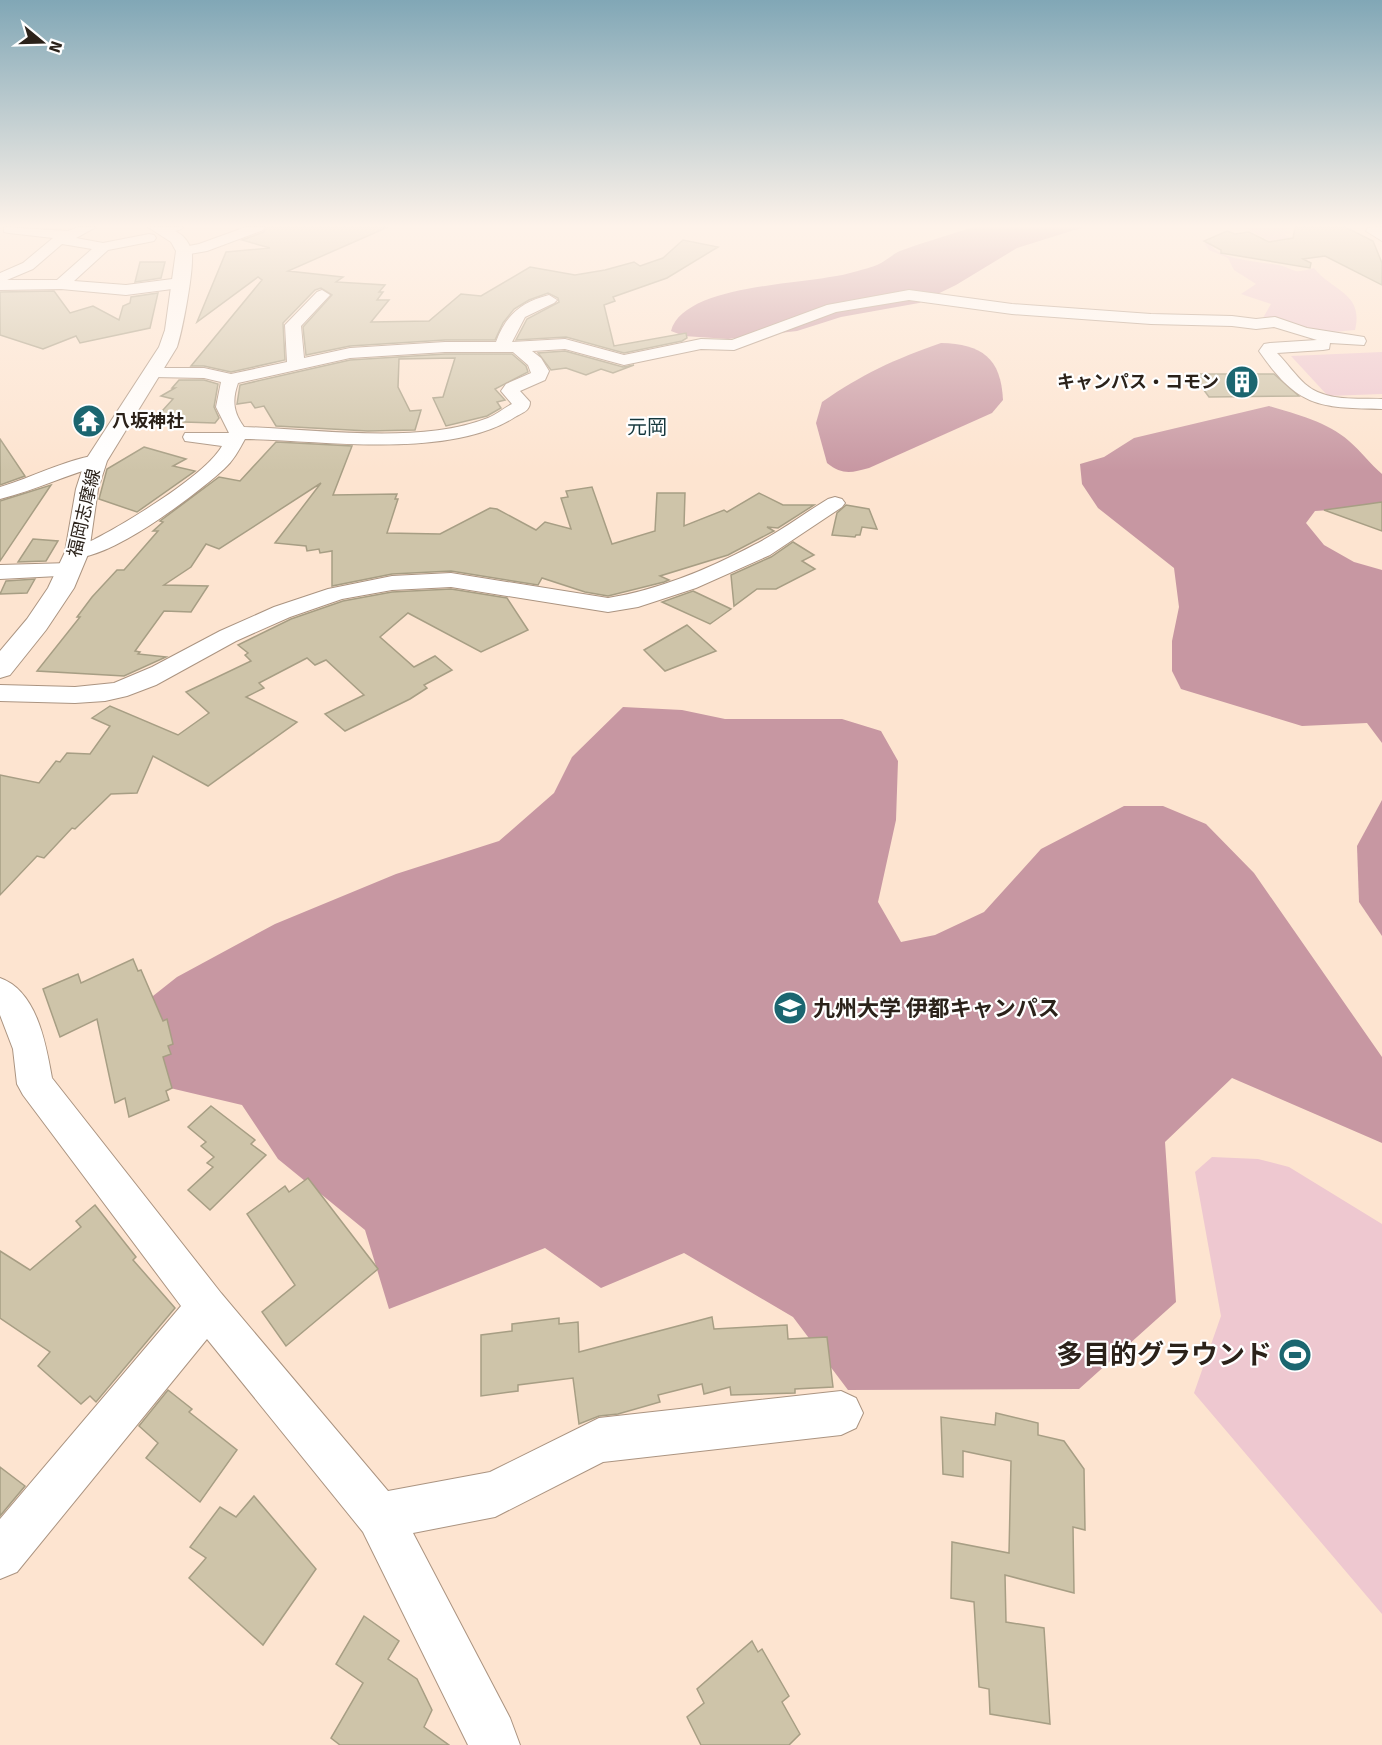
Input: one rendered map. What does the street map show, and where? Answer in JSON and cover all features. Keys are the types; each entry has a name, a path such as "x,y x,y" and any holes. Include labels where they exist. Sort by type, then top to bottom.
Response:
{"main road":[{"name":"福岡志摩線","path":"0,669 37,624 61,588 74,561 87,489 96,461 168,347 174,330 177,308"}],"street":[{"path":"296,363 293,325 309,308"},
{"path":"192,437 244,431 374,439 477,430 504,418 522,406 510,391 539,376 540,370 535,362 504,342 517,314 526,308"},
{"path":"153,372 204,373 231,379 296,363 372,351 446,347 565,344 624,360 701,344 734,345 832,308"},
{"path":"1008,308 1151,319 1232,321 1256,324 1275,322 1302,332 1358,341 1346,345 1270,348 1268,351 1306,394 1325,402 1382,404"},
{"path":"231,379 223,399 226,417 244,431"},
{"path":"0,572 74,561 174,500 218,464 244,431"},
{"path":"0,493 32,484 75,465 96,461"},
{"path":"0,693 60,696 116,691 146,680 230,636 283,612 338,591 376,584 451,580 608,605 638,600 688,583 762,550 835,503"},
{"path":"0,992 16,1010 30,1049 35,1084 207,1307 379,1516 492,1736 494,1745"},
{"path":"0,1555 207,1307"},
{"path":"379,1516 495,1494 599,1440 841,1413"}],"shaded area":[{"path":"691,308 889,308 841,317 797,331 728,339 684,336 671,331 681,315"},
{"path":"1268,308 1355,308 1357,318 1355,330 1333,332 1345,342 1291,333 1263,318"},
{"path":"941,343 968,346 978,350 993,364 998,374 1003,400 992,413 869,468 847,472 837,470 827,463 816,423 822,402 879,368"},
{"path":"1382,352 1382,394 1328,396 1291,356"},
{"path":"1269,406 1311,419 1341,434 1382,474 1382,509 1375,507 1315,511 1306,523 1324,545 1354,562 1382,570 1382,743 1367,723 1302,726 1181,689 1172,671 1172,641 1179,607 1174,568 1098,508 1082,484 1080,464 1104,457 1134,438"},
{"path":"623,707 682,710 725,719 842,719 881,731 898,761 896,820 878,902 901,942 935,935 984,912 1041,849 1124,806 1163,806 1206,824 1254,873 1382,1057 1382,1143 1232,1078 1165,1142 1176,1302 1079,1389 848,1390 793,1317 684,1253 601,1288 545,1248 389,1309 365,1230 278,1159 242,1105 170,1088 134,1011 177,977 275,924 396,874 499,841 554,793 572,757"},
{"path":"1382,800 1382,936 1359,902 1357,846"},
{"name":"多目的グラウンド","path":"1212,1157 1258,1159 1289,1167 1382,1224 1382,1614 1194,1393 1221,1316 1195,1172"}],"building":[{"path":"0,308 67,308 70,313 85,308 98,308 119,320 122,308 154,308 150,328 80,343 76,336 43,349 0,335"},
{"path":"203,308 215,308 197,322"},
{"path":"239,308 297,308 283,323 285,360 231,372 204,366 191,366"},
{"path":"320,308 382,308 371,322 429,321 444,308 515,308 503,323 495,340 445,340 350,346 306,355 303,327"},
{"path":"547,308 605,308 614,346 686,333 687,338 624,353 566,337 516,340 527,319"},
{"path":"565,351 623,367 634,365 613,373 601,369 586,375 566,368 551,370 538,353"},
{"path":"445,354 512,354 526,366 528,372 495,389 505,400 497,402 501,408 487,416 446,426 433,398 443,397 455,358 399,359 398,387 410,411 421,410 415,430 368,431 276,426 264,406 255,408 251,402 237,404 240,385 350,360"},
{"name":"キャンパス・コモン","path":"1192,374 1274,374 1299,396 1209,397"},
{"path":"179,380 204,380 218,384 214,407 219,418 215,423 153,421 173,399 161,396 175,388 172,388"},
{"path":"0,439 25,476 0,485"},
{"path":"276,442 352,446 333,495 397,494 395,499 398,499 387,533 440,534 490,508 497,509 536,530 545,522 571,529 561,498 568,497 566,491 592,487 612,544 655,531 657,493 685,493 684,526 724,510 727,512 759,493 783,505 814,505 778,528 767,527 774,531 728,555 660,576 669,580 664,582 608,596 585,592 542,578 538,585 451,571 392,574 332,586 332,551 320,553 319,549 307,551 306,546 275,543 321,483 219,549 206,544 191,567 164,585 208,586 191,612 164,611 135,651 140,652 138,654 166,657 124,676 37,671 80,617 77,617 92,597 117,570 124,570 158,531 153,531 163,522 160,521 219,477 240,481"},
{"path":"144,447 186,459 173,466 195,471 137,512 99,499 107,469"},
{"path":"51,485 0,561 0,501"},
{"path":"1382,502 1382,531 1324,510 1368,504"},
{"path":"846,505 869,509 877,529 862,527 860,535 855,537 832,535 837,513"},
{"path":"33,539 58,541 46,561 18,562"},
{"path":"793,542 814,555 802,561 815,569 776,589 757,589 734,606 731,575 771,557"},
{"path":"35,579 27,593 0,594 6,581"},
{"path":"451,589 507,598 528,630 481,652 408,613 380,637 414,667 435,656 452,670 424,685 427,688 410,699 345,731 325,714 364,695 326,660 315,665 307,658 259,683 264,688 246,697 297,722 208,786 153,756 137,793 111,794 75,829 72,828 44,858 37,856 0,895 0,775 39,783 56,761 60,762 67,753 90,754 110,726 92,718 110,706 178,735 209,713 186,692 251,661 245,655 248,653 238,645 291,619 343,601 392,592"},
{"path":"693,591 731,609 710,624 662,602"},
{"path":"687,625 716,651 665,671 644,650"},
{"path":"133,959 138,971 141,970 163,1021 167,1019 173,1044 168,1046 171,1054 163,1057 172,1088 166,1091 169,1100 129,1117 125,1098 115,1103 97,1019 60,1037 43,989 78,974 81,983"},
{"path":"211,1106 255,1140 251,1144 266,1155 210,1210 188,1190 213,1167 207,1163 214,1157 201,1146 206,1142 188,1127"},
{"path":"308,1178 378,1269 286,1346 262,1312 295,1285 247,1214 285,1186 289,1192"},
{"path":"95,1205 136,1257 133,1260 175,1308 96,1402 90,1396 81,1404 38,1366 50,1352 0,1318 0,1251 30,1270 81,1227 76,1221"},
{"path":"712,1317 714,1329 787,1325 788,1339 827,1337 833,1387 795,1389 795,1393 731,1395 730,1387 704,1394 702,1384 658,1395 660,1402 618,1414 599,1416 579,1424 573,1378 518,1385 518,1391 481,1396 481,1335 512,1331 512,1324 559,1318 559,1324 578,1322 579,1352"},
{"path":"168,1390 192,1409 189,1412 237,1450 200,1502 146,1458 158,1443 139,1426"},
{"path":"996,1413 1038,1423 1038,1435 1064,1441 1084,1469 1085,1530 1073,1527 1074,1593 1005,1575 1006,1622 1044,1628 1050,1724 990,1714 989,1689 979,1687 974,1602 951,1598 952,1542 1009,1553 1011,1461 963,1451 963,1477 943,1474 941,1417 995,1425"},
{"path":"0,1467 25,1486 0,1516"},
{"path":"254,1496 316,1569 263,1645 189,1578 206,1558 190,1547 220,1507 236,1517"},
{"path":"364,1616 399,1641 388,1659 417,1679 432,1710 424,1727 449,1745 340,1745 331,1738 363,1683 336,1664"},
{"path":"752,1641 758,1652 762,1649 789,1696 782,1702 800,1734 789,1745 701,1745 687,1717 704,1703 697,1689"}],"place":[{"name":"キャンパス・コモン","path":"1242,382"},
{"name":"八坂神社","path":"89,421"},
{"name":"九州大学 伊都キャンパス","path":"790,1008"},
{"name":"多目的グラウンド","path":"1295,1355"}],"district":[{"name":"元岡","path":"647,427"}]}
